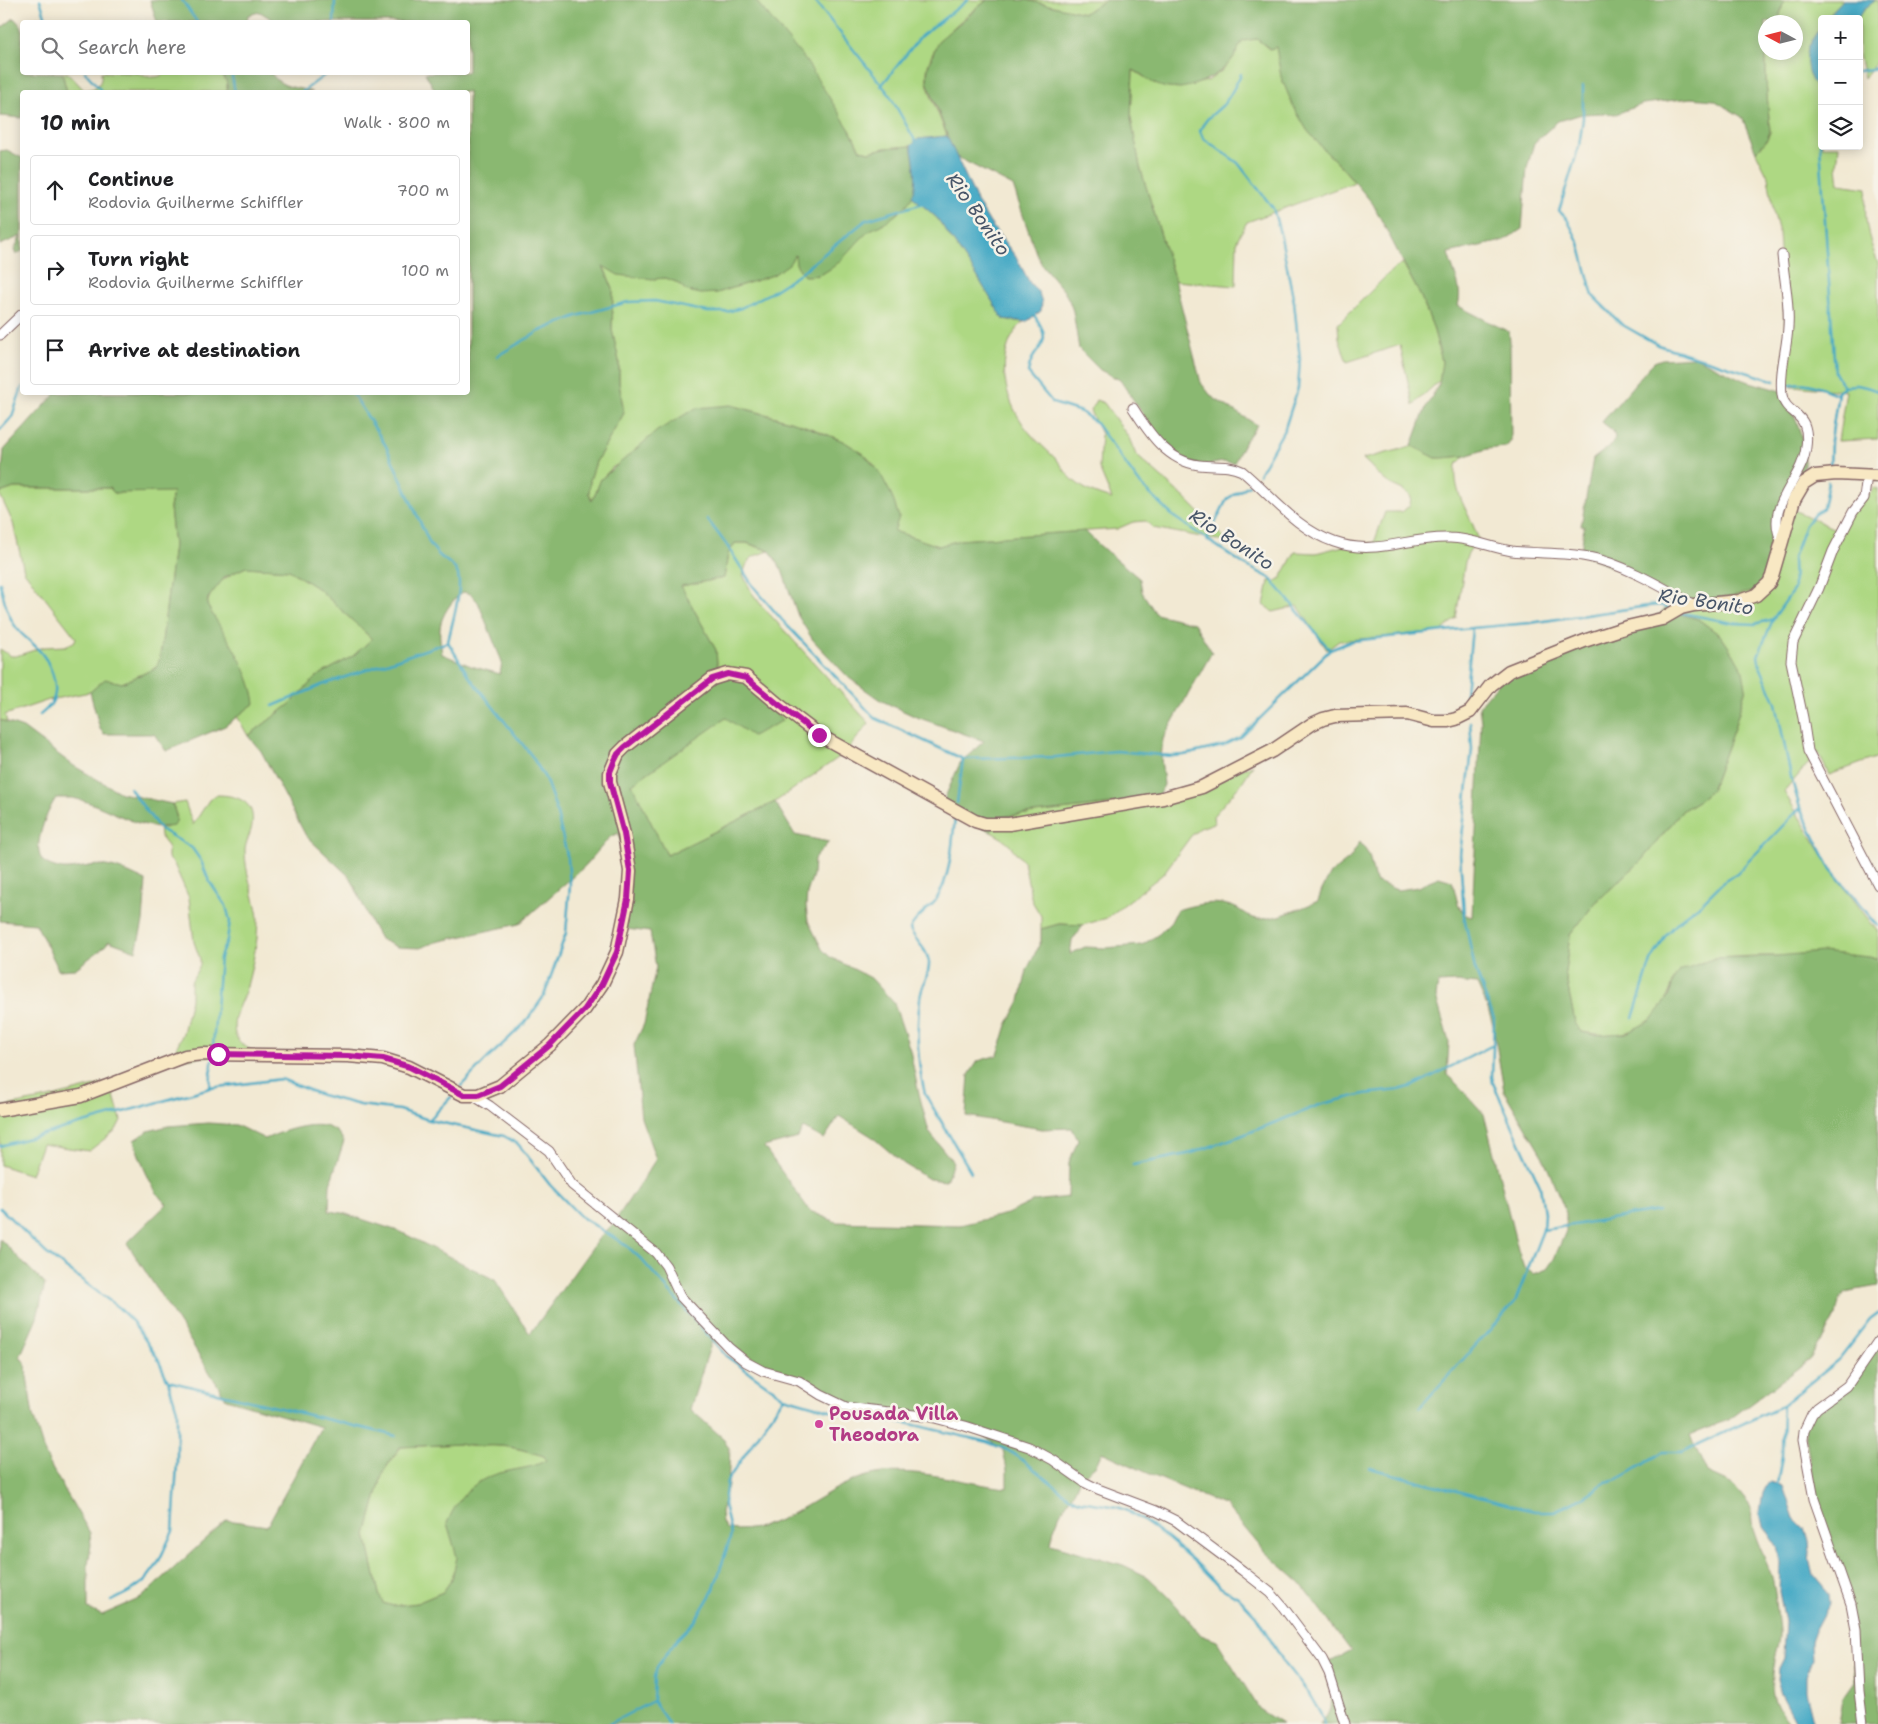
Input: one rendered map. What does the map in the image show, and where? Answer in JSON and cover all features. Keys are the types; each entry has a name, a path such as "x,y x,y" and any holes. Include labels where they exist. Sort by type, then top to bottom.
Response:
{"street":[{"path":"1782,255 1789,312 1782,395 1785,405 1804,424 1806,434 1805,453 1802,463 1794,480 1786,489 1780,507 1777,527 1782,542"},
{"path":"0,335 20,316"},
{"path":"1133,408 1156,441 1167,451 1193,464 1232,467 1242,471 1291,517 1332,542 1350,547 1368,548 1388,547 1429,538 1451,538 1512,550 1588,557 1614,565 1666,589 1694,605"},
{"path":"0,1110 81,1096 185,1056 202,1054 348,1056 383,1059 410,1067 456,1092 472,1095 485,1093 500,1086 550,1045 585,1009 602,984 617,952 628,899 630,871 624,834 612,792 610,772 618,754 712,679 720,676 735,674 746,678 819,735 975,821 985,824 1010,824 1163,798 1202,787 1272,751 1312,724 1323,719 1335,716 1407,714 1434,721 1456,719 1470,712 1496,680 1509,671 1587,640 1627,627 1662,619 1677,610 1694,605 1740,601 1756,595 1769,583 1772,576 1798,492 1809,479 1815,476 1836,474 1872,475 1864,498 1853,512 1833,551 1820,588 1793,642 1791,662 1808,751 1878,885"},
{"path":"472,1095 498,1112 549,1151 572,1185 649,1247 666,1266 680,1296 729,1348 746,1362 764,1371 799,1381 821,1396 846,1407 931,1417 1029,1447 1053,1460 1084,1482 1176,1521 1243,1571 1283,1606 1322,1659 1329,1673 1345,1724"},
{"path":"1863,1724 1859,1692 1856,1630 1851,1604 1814,1499 1804,1431 1817,1408 1847,1386 1878,1341"}],"green space":[{"path":"150,0 755,0 806,61 850,130 860,150 869,152 885,148 911,146 916,176 915,192 901,211 869,231 838,263 819,275 804,276 796,264 795,255 789,264 773,275 717,293 701,294 687,291 676,282 666,278 653,279 618,275 603,266 613,289 612,330 619,361 619,383 624,413 596,462 590,480 589,494 592,501 601,479 657,431 696,408 731,405 797,423 843,441 864,454 880,473 892,496 899,517 894,531 939,546 960,540 1085,531 1140,579 1142,592 1156,614 1194,623 1212,652 1163,739 1161,758 1164,785 1156,799 1000,817 991,832 943,802 960,763 984,741 914,716 880,700 849,678 813,640 798,616 782,570 770,551 747,543 735,543 728,554 724,578 681,586 716,650 717,664 721,669 744,674 782,721 752,736 726,718 632,784 667,855 775,802 795,835 829,842 814,859 813,875 807,893 808,921 822,949 830,957 871,978 894,1003 910,1050 929,1132 953,1162 946,1181 929,1179 904,1164 871,1136 839,1116 824,1139 803,1128 798,1138 764,1147 810,1211 836,1222 960,1225 1007,1214 1034,1201 1068,1197 1069,1163 1078,1140 1072,1128 1042,1129 966,1116 969,1075 978,1061 998,1055 1007,1025 1020,1001 1027,970 1041,941 1041,929 1059,924 1083,925 1072,941 1070,954 1085,947 1105,948 1142,945 1159,934 1171,922 1177,910 1200,904 1223,904 1238,909 1256,919 1266,919 1281,915 1318,901 1331,873 1350,858 1360,842 1369,855 1375,881 1397,890 1419,887 1439,877 1452,881 1460,908 1472,917 1481,722 1479,706 1505,676 1660,614 1671,603 1674,596 1581,553 1584,526 1581,526 1593,459 1610,446 1615,438 1613,431 1602,422 1649,367 1654,362 1662,359 1695,357 1743,380 1781,391 1798,426 1803,444 1805,464 1767,577 1752,592 1704,601 1677,613 1698,619 1721,636 1743,671 1746,688 1734,728 1711,790 1701,799 1683,810 1641,861 1595,903 1570,935 1565,972 1575,1023 1582,1032 1595,1035 1626,1033 1650,1021 1669,996 1674,979 1679,971 1715,958 1822,952 1878,958 1878,1286 1845,1292 1839,1301 1836,1316 1810,1359 1730,1419 1690,1435 1707,1473 1733,1485 1752,1508 1755,1535 1772,1577 1776,1603 1779,1634 1772,1670 1773,1694 1778,1708 1789,1724 1320,1724 1331,1709 1332,1695 1324,1665 1351,1651 1301,1584 1264,1551 1226,1506 1102,1452 1096,1465 1080,1478 1060,1514 1051,1544 1123,1565 1148,1577 1169,1597 1201,1635 1217,1641 1260,1710 1282,1724 0,1724 0,1239 45,1284 37,1318 20,1357 25,1363 33,1416 45,1454 90,1533 88,1609 102,1615 141,1598 227,1520 267,1526 321,1427 226,1399 127,1243 167,1204 152,1184 134,1140 148,1131 168,1126 209,1123 236,1125 265,1139 281,1132 301,1127 321,1126 330,1128 338,1133 344,1141 330,1184 329,1211 343,1213 401,1232 495,1280 530,1334 599,1238 613,1224 656,1159 641,1118 634,1045 644,1024 656,967 650,932 619,928 626,872 619,833 610,837 585,866 519,924 436,942 420,948 397,947 380,939 351,878 306,836 261,751 248,736 289,705 316,677 353,656 372,639 320,590 289,570 246,567 225,577 208,598 207,605 242,664 248,677 255,703 225,726 166,751 154,734 104,734 100,729 90,692 105,679 122,683 156,668 160,658 174,545 170,508 173,492 114,493 110,488 14,488 0,493 4,450 54,395 470,395 470,90 435,90 426,75 470,75 470,20 274,20 260,12 248,15 247,20 156,20","holes":["463,592 471,594 478,602 502,662 500,674 471,666 442,654 440,635 442,619 448,608","1438,983 1477,984 1493,1025 1504,1091 1544,1159 1566,1213 1566,1231 1554,1259 1547,1269 1534,1274 1524,1268 1518,1250 1484,1114 1447,1075 1449,1042 1436,997","712,1340 742,1352 765,1365 799,1377 834,1399 857,1407 979,1428 988,1439 1003,1450 1007,1470 1007,1488 919,1473 884,1473 849,1482 781,1519 764,1526 746,1530 726,1529 722,1522 721,1512 728,1485 730,1450 724,1439 690,1409","459,1444 504,1446 544,1456 546,1460 533,1466 488,1477 464,1495 447,1523 457,1557 452,1579 443,1592 417,1603 393,1606 383,1603 379,1594 366,1535 383,1472 400,1447"]},
{"path":"755,0 987,0 946,34 931,56 927,68 928,87 947,136 918,139 911,146 885,148 869,152 860,150 850,130 784,35"},
{"path":"987,0 1026,0 1084,13 1106,0 1784,0 1780,15 1758,15 1758,60 1766,60 1770,132 1766,141 1756,152 1742,117 1714,100 1691,98 1643,104 1616,114 1582,114 1558,121 1534,143 1527,168 1522,229 1503,241 1448,253 1458,286 1458,306 1509,332 1511,441 1506,447 1487,449 1465,456 1443,458 1436,458 1412,446 1426,407 1439,384 1442,361 1433,327 1421,297 1373,204 1307,130 1293,106 1281,77 1276,47 1270,49 1257,39 1243,41 1233,58 1220,72 1190,86 1179,88 1156,85 1133,70 1131,118 1140,167 1175,281 1201,383 1212,397 1257,425 1245,441 1234,463 1223,462 1195,467 1165,447 1120,380 1100,370 1079,349 1073,311 1069,300 1064,291 1042,265 1036,253 1013,186 955,156 927,81 928,67 938,41"},
{"path":"1026,0 1106,0 1084,13"},
{"path":"1784,0 1843,0 1829,15 1818,15 1818,150 1839,150 1837,166 1839,184 1867,188 1865,208 1867,226 1878,263 1878,439 1838,441 1846,391 1783,385 1785,327 1779,233 1768,176 1756,152 1766,141 1770,132 1766,60 1803,60 1803,15 1780,15"},
{"path":"1878,0 1878,60 1864,78 1863,15 1860,15 1864,9"},
{"path":"14,18 20,25 20,75 63,75 66,90 20,90 20,118 0,116 0,29"},
{"path":"1257,39 1269,49 1277,47 1279,59 1307,130 1355,182 1247,222 1237,240 1236,286 1175,281 1140,167 1131,118 1133,70 1149,80 1175,88 1208,81 1224,69 1233,58 1242,41"},
{"path":"63,75 70,75 84,90 66,90"},
{"path":"101,75 142,75 152,77 162,75 221,75 226,81 227,90 84,90 95,88"},
{"path":"221,75 273,75 284,84 304,90 227,90 226,81"},
{"path":"7,150 20,157 20,236 0,245 0,151"},
{"path":"912,196 937,218 977,276 1003,319 1023,322 1014,333 1008,345 1004,370 1009,397 1014,409 1033,437 1078,484 1112,499 1099,468 1101,434 1090,411 1096,400 1104,403 1129,438 1136,455 1185,498 1228,542 1153,528 1146,521 1133,522 1117,529 960,540 939,546 893,531 880,475 871,461 856,449 814,429 731,405 613,467 601,479 593,501 589,494 590,480 596,462 624,413 619,383 619,361 612,330 613,289 603,265 653,279 666,278 676,282 687,291 717,293 773,275 796,254 816,276 837,262 868,231 895,215"},
{"path":"20,238 20,252 16,255 14,250"},
{"path":"1403,263 1421,297 1433,327 1442,361 1440,380 1413,405 1400,345 1347,362 1339,339 1338,324 1391,271"},
{"path":"1414,446 1436,458 1465,456 1456,465 1457,485 1462,503 1478,538 1468,553 1465,562 1456,618 1442,631 1339,641 1327,650 1298,606 1273,612 1264,605 1269,581 1274,582 1281,578 1295,552 1316,553 1355,543 1374,543 1385,512 1402,512 1410,505 1411,497 1406,492 1384,480 1363,459"},
{"path":"1873,487 1878,488 1878,757 1829,775 1818,752 1784,792 1835,875 1878,932 1878,958 1853,956 1753,956 1715,958 1674,979 1661,1008 1652,1019 1641,1026 1628,1032 1614,1034 1582,1032 1575,1023 1565,972 1570,935 1595,903 1641,861 1683,810 1701,799 1711,790 1734,728 1746,688 1734,655 1721,636 1698,619 1676,613 1790,508 1837,530 1851,504 1871,493"},
{"path":"14,488 110,488 114,493 173,491 170,508 174,545 160,658 156,668 122,683 105,680 90,692 49,700 5,715 7,722 0,720 0,649 11,656 16,656 44,647 65,646 74,642 76,638 24,571 13,523 0,495 0,493"},
{"path":"735,543 746,543 770,551 755,556 747,564 743,575 752,593 869,723 845,753 775,802 667,855 632,784 726,717 744,674 721,669 717,664 716,650 681,586 724,578 728,554"},
{"path":"246,567 289,570 320,590 372,639 353,656 316,677 289,705 248,736 237,716 255,703 207,605 216,586"},
{"path":"0,720 23,728 74,766 121,793 172,804 176,815 174,826 161,827 135,822 85,801 72,798 56,798 42,829 39,854 44,862 52,866 68,869 95,865 106,866 121,870 146,881 143,922 136,951 109,941 103,948 75,969 58,970 36,924 0,921"},
{"path":"1253,765 1241,784 1213,816 1214,823 1200,828 1191,836 1163,874 1107,918 1083,925 1059,924 1041,929 1041,916 1032,901 1024,862 1005,840 991,832 1000,817 1156,799"},
{"path":"216,795 225,795 245,802 252,813 251,830 246,843 245,859 258,914 257,938 245,992 234,1021 234,1027 238,1040 254,1052 171,1060 183,1033 191,999 191,982 200,965 200,959 194,942 189,898 174,864 168,858 168,846 160,836 159,827 165,828 177,817 172,804 185,802 193,825 209,800"},
{"path":"110,1082 121,1120 116,1130 89,1151 42,1144 31,1175 0,1165 0,1107 48,1098"},
{"path":"1878,1337 1878,1724 1839,1724 1843,1698 1855,1681 1849,1594 1821,1529 1804,1426 1819,1404 1839,1398 1848,1387"},
{"path":"460,1444 511,1447 544,1456 547,1460 533,1467 509,1471 447,1523 458,1557 452,1579 443,1592 417,1603 393,1606 383,1603 379,1594 366,1535 383,1472 401,1447"}],"water":[{"path":"1843,0 1876,0 1864,9 1860,15 1829,15"},
{"path":"1818,30 1818,90 1808,72 1807,65 1807,52"},
{"path":"947,136 978,203 990,223 1016,257 1030,283 1039,293 1042,302 1041,311 1026,322 1003,319 977,276 937,218 912,196 916,179 911,146 918,139"},
{"path":"1771,1482 1783,1486 1794,1518 1804,1528 1813,1575 1829,1594 1830,1603 1811,1642 1812,1660 1806,1677 1806,1691 1814,1724 1797,1724 1781,1694 1777,1680 1778,1667 1783,1657 1785,1621 1779,1592 1780,1561 1777,1547 1763,1526 1760,1512 1763,1492"}],"waterway":[{"path":"40,0 46,20"},
{"path":"182,0 196,20"},
{"path":"334,20 335,0"},
{"name":"Rio Bonito","path":"814,0 889,94 917,144"},
{"path":"881,86 921,36 968,0"},
{"path":"1863,70 1878,68"},
{"path":"1241,74 1226,101 1207,120 1200,131 1203,138 1238,163 1273,208 1294,302 1300,359 1298,388 1285,428 1259,474"},
{"path":"88,75 100,90"},
{"path":"232,75 235,90"},
{"path":"305,90 325,75"},
{"path":"1583,86 1583,119 1579,146 1559,211 1567,219 1579,243 1593,296 1621,324 1658,345 1775,381"},
{"path":"1820,150 1835,373 1844,386"},
{"path":"497,356 540,331 577,316 628,302 655,301 708,312 726,312 741,308 770,293 798,275 866,220 924,203"},
{"name":"Rio Bonito","path":"1034,315 1044,334 1041,346 1030,364 1028,373 1053,403 1081,412 1095,422 1141,485 1174,517 1245,565 1270,578 1330,650"},
{"path":"1789,385 1795,383 1807,384 1837,394"},
{"name":"Rio Bonito","path":"1830,469 1831,440 1838,392 1852,385 1878,391"},
{"path":"0,430 12,417 20,393"},
{"path":"354,395 386,446 430,544 457,572 459,579 458,597 448,642 468,675 531,755 545,778 555,806 568,859 570,885 566,933 544,996 525,1023 461,1086"},
{"path":"1828,482 1823,508 1813,515 1805,525 1793,558 1794,589 1773,619 1758,656 1760,666 1776,703 1791,777 1800,808 1830,868 1878,926"},
{"path":"1207,539 1227,499 1249,485"},
{"path":"707,519 726,544 753,586 782,620 875,718 963,759 1056,757 1116,751 1172,756 1184,755 1223,746 1241,737 1330,650 1352,641 1530,623 1648,606 1660,605 1670,609"},
{"path":"0,583 12,622 46,659 53,674 55,682 54,697 50,705 40,715"},
{"name":"Rio Bonito","path":"1682,613 1733,623 1755,624 1773,619"},
{"path":"1465,704 1472,628"},
{"path":"273,706 322,685 448,642"},
{"path":"1420,1407 1515,1302 1543,1230 1544,1213 1540,1186 1493,1083 1494,1019 1475,969 1464,916 1460,854 1472,749 1470,722"},
{"path":"957,803 963,759"},
{"path":"130,788 160,829 192,848 201,861 209,881 226,906 230,921 227,940 220,957 213,1047"},
{"path":"1633,1018 1651,961 1666,935 1686,914 1702,903 1722,883 1737,873 1800,808"},
{"path":"955,818 948,871 941,891 936,900 915,921 910,929 926,953 929,962 921,994 918,1023 919,1058 925,1094 971,1172"},
{"path":"1133,1165 1192,1153 1322,1104 1364,1094 1399,1090 1413,1086 1493,1045"},
{"path":"210,1088 212,1061"},
{"path":"0,1146 210,1088 281,1079 321,1095 360,1105 399,1110 429,1120 504,1136 518,1144 550,1185 580,1216 627,1246 641,1259 726,1356 784,1397 867,1421 906,1423 987,1442 1007,1450 1020,1458 1069,1497 1080,1501 1117,1507 1132,1513 1165,1536 1220,1587 1238,1597 1256,1616 1285,1664 1309,1694 1323,1718 1324,1724"},
{"path":"429,1120 451,1097"},
{"path":"0,1208 46,1253 119,1308 133,1322 157,1357 168,1381 177,1410 177,1463 173,1531 157,1565 145,1581 111,1601"},
{"path":"1543,1230 1658,1211"},
{"path":"1370,1468 1521,1508 1535,1511 1554,1511 1581,1499 1606,1482 1618,1479 1631,1472 1663,1452 1682,1452 1783,1405 1839,1359 1870,1319 1878,1313"},
{"path":"168,1381 396,1436"},
{"path":"669,1724 653,1701 654,1677 657,1667 677,1639 695,1621 714,1589 731,1535 724,1504 727,1481 784,1397"},
{"path":"1777,1485 1782,1456 1783,1405"},
{"path":"609,1724 653,1701"}],"place":[{"name":"Pousada Villa Theodora","path":"819,1424"}],"route":[{"path":"218,1054 348,1056 383,1059 410,1067 464,1095 478,1095 500,1086 550,1045 585,1009 602,984 617,952 628,899 630,871 624,834 610,782 610,772 618,754 712,679 728,674 741,675 756,684 778,704 819,735"}]}
